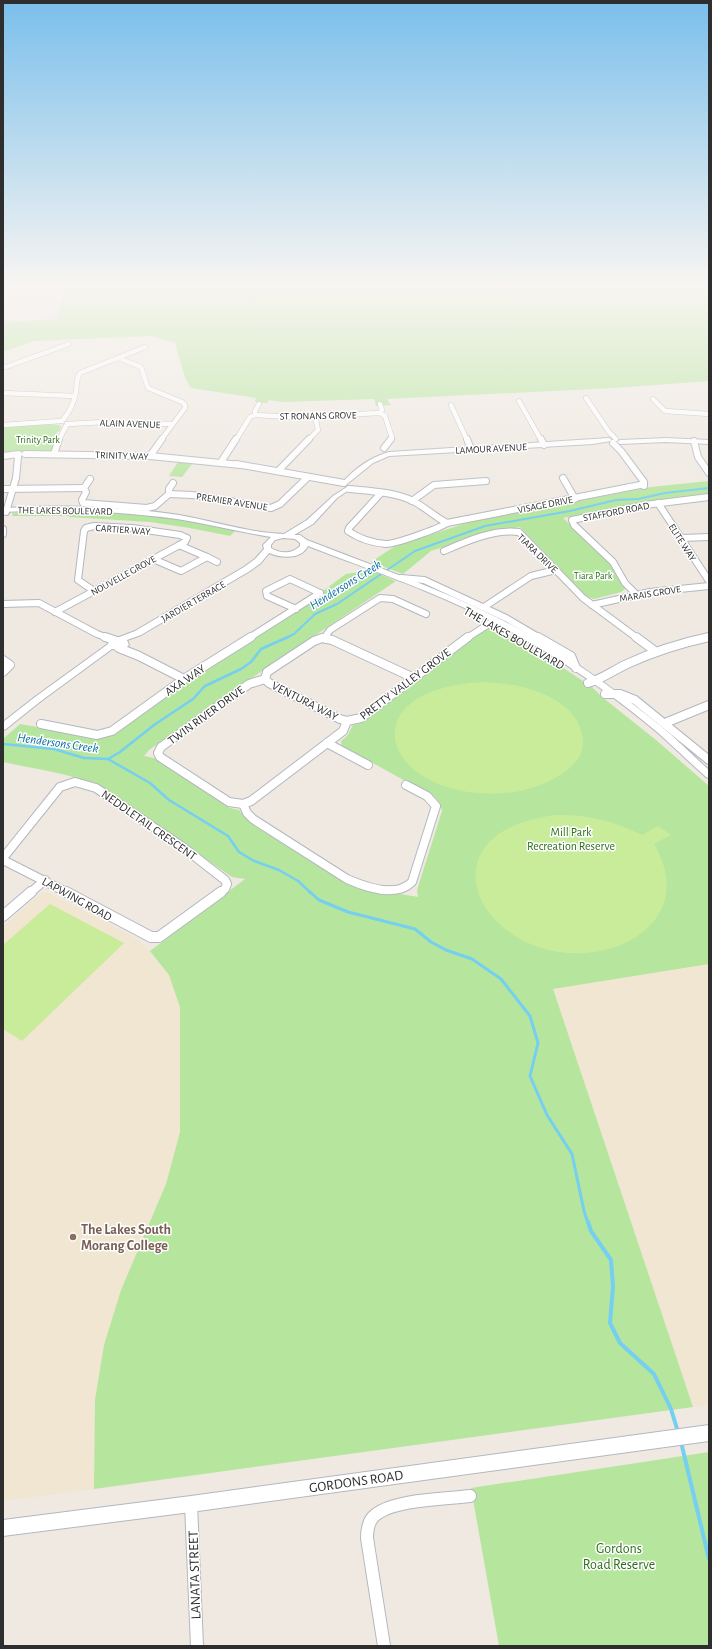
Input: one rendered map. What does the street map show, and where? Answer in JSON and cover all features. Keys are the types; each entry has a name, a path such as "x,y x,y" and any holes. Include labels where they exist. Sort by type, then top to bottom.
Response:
{"street":[{"path":"3,368 14,364"},
{"path":"62,432 61,422 68,413 74,396 77,377 80,373 103,364"},
{"path":"133,364 141,367 147,387 176,400 182,405 181,411 150,456"},
{"path":"3,393 74,396"},
{"path":"586,398 614,440"},
{"path":"653,399 659,407 665,411 709,414"},
{"path":"519,401 544,445"},
{"path":"221,461 250,418 255,415 255,411 259,404"},
{"path":"268,546 273,538 284,536 310,522 373,459 386,452 392,436 386,417 380,414 382,410 380,404"},
{"path":"451,405 471,449"},
{"path":"54,454 62,432 68,422 68,413"},
{"name":"ST RONANS GROVE","path":"255,415 288,417 380,414"},
{"path":"278,472 318,430 315,416"},
{"path":"3,425 61,422"},
{"name":"ALAIN AVENUE","path":"61,422 172,424"},
{"name":"LAMOUR AVENUE","path":"386,452 471,449 614,440 709,442"},
{"name":"VISAGE DRIVE","path":"381,493 349,528 348,531 354,535 381,544 388,544 439,528 447,524 455,524 464,520 642,486 645,483 639,477 614,440"},
{"path":"694,441 698,457 709,473"},
{"name":"TRINITY WAY","path":"18,456 54,454 150,456 221,461 241,466 322,480 412,501"},
{"path":"3,456 18,456 19,466"},
{"path":"7,511 19,466 25,456"},
{"name":"PREMIER AVENUE","path":"169,494 192,495 272,508 280,504 308,478"},
{"path":"563,478 575,499"},
{"path":"90,479 84,488 86,492 82,502 85,504 147,508 157,506 164,496 169,494 169,490 173,483"},
{"path":"447,524 412,501 434,485 486,481"},
{"path":"3,489 84,488"},
{"name":"STAFFORD ROAD","path":"635,593 625,583 613,562 574,525 572,521 575,518 658,503 709,497"},
{"name":"ELITE WAY","path":"658,503 709,581"},
{"name":"THE LAKES BOULEVARD","path":"7,511 127,512 178,517 302,540 336,555 420,586 492,622 576,668 675,744 709,775"},
{"path":"295,553 304,547 302,540 310,522"},
{"name":"CARTIER WAY","path":"94,591 81,584 78,580 84,531 86,528 97,526 125,528 186,537"},
{"path":"3,529 3,534"},
{"name":"THE LAKES BOULEVARD","path":"240,529 253,534 274,553 283,555 295,553 336,555"},
{"name":"TIARA DRIVE","path":"451,554 442,551 492,535 516,532 524,536 580,595 655,652"},
{"name":"NOUVELLE GROVE","path":"55,612 179,545 187,540 186,537"},
{"path":"681,538 709,537"},
{"path":"179,545 217,562"},
{"name":"JARDIER TERRACE","path":"3,727 38,699 96,658 247,569 258,561 268,546"},
{"name":"JARDIER TERRACE","path":"247,569 283,555"},
{"path":"153,559 181,571 207,557"},
{"path":"484,607 531,576 556,570"},
{"name":"THE LAKES BOULEVARD","path":"401,578 424,580 484,607 566,652 573,658 576,668"},
{"name":"AXA WAY","path":"41,724 97,735 106,733 129,719 184,679 296,609 320,592 290,579 266,591 267,596 296,609"},
{"name":"MARAIS GROVE","path":"592,605 635,593 659,589 709,586"},
{"name":"TWIN RIVER DRIVE","path":"243,804 229,802 162,759 158,753 161,747 249,684 265,679 267,672 314,641 324,638 330,630 380,598 393,599 426,614"},
{"path":"3,604 36,603 184,679"},
{"name":"THE LAKES BOULEVARD","path":"492,622 592,681"},
{"name":"PRETTY VALLEY GROVE","path":"243,804 251,801 343,731 348,721 361,718 473,633 492,622"},
{"path":"592,681 655,652 679,643 709,637"},
{"path":"324,638 332,640 414,678"},
{"path":"3,660 10,665 3,672"},
{"name":"VENTURA WAY","path":"265,679 269,683 340,719 348,721"},
{"name":"THE LAKES BOULEVARD","path":"608,693 631,697 709,760"},
{"path":"665,723 709,706"},
{"path":"327,743 368,765"},
{"name":"NEDDLETAIL CRESCENT","path":"3,859 60,787 67,783 75,782 96,788 184,848 225,880 227,884 225,889 166,934 159,937 151,937"},
{"path":"243,804 247,813 253,818 347,879 364,885 398,890 408,887 412,882 436,806 429,797 406,785"},
{"name":"LAPWING ROAD","path":"3,859 45,880 100,912 151,937"},
{"path":"3,916 45,880"},
{"name":"GORDONS ROAD","path":"3,1528 144,1508 191,1504 709,1433"},
{"path":"384,1646 367,1538 368,1526 372,1518 384,1509 398,1505 470,1496"},
{"name":"LANATA STREET","path":"191,1504 197,1646"}],"shaded area":[{"name":"The Lakes South Morang College","path":"47,892 132,936 150,951 169,975 180,1007 180,1132 166,1184 121,1290 104,1345 95,1400 94,1489 3,1501 3,927 41,893"},
{"path":"709,964 709,1405 693,1407 553,989"}],"green space":[{"path":"181,364 709,364 709,381 614,388 387,399 391,405 376,406 374,399 282,402 269,400 267,403 255,402 256,398 191,388 185,378"},
{"name":"Trinity Park","path":"59,425 61,427 60,431 57,432 52,452 21,452 3,455 3,426"},
{"path":"178,462 192,464 182,477 169,476"},
{"name":"Tiara Park","path":"709,481 709,495 615,508 563,518 608,561 625,589 621,592 594,599 587,597 520,527 487,533 431,551 403,574 371,562 395,546 476,520 651,487"},
{"path":"104,512 167,517 237,529 230,536 150,522 69,516 12,516 13,513"},
{"name":"Mill Park Recreation Reserve","path":"366,571 375,572 396,581 243,684 149,750 144,756 154,758 230,808 239,810 246,818 344,881 355,886 418,897 417,890 442,811 440,804 436,798 342,746 341,741 347,736 353,725 359,724 487,628 499,629 559,665 592,687 709,786 709,964 553,989 693,1407 94,1489 95,1400 104,1345 121,1290 166,1184 180,1132 180,1007 169,975 150,951 245,879 232,877 99,786 64,775 3,762 3,739 20,724 101,738 106,737 201,672 321,595 323,591 346,574"},
{"path":"481,682 501,683 530,689 548,696 565,707 580,726 583,743 580,754 574,764 565,772 543,784 520,791 492,794 462,791 448,787 434,782 411,767 398,750 395,740 395,730 399,717 407,707 417,699 442,688"},
{"name":"Mill Park Recreation Reserve","path":"555,815 600,819 642,835 658,826 671,835 654,844 666,878 662,908 645,930 618,946 586,953 552,951 518,938 490,914 482,902 476,882 476,867 483,849 491,840 510,827 533,819"},
{"path":"50,904 124,943 22,1041 3,1029 3,945"},
{"name":"Gordons Road Reserve","path":"709,1452 709,1646 499,1646 471,1488"}],"waterway":[{"name":"Hendersons Creek","path":"288,637 294,634 315,614 337,604 415,551 485,526 570,511 616,500 638,499 665,493 709,488"},
{"name":"Hendersons Creek","path":"108,759 120,752 154,725 193,699 205,686 241,669 251,662 261,649 288,637"},
{"name":"Hendersons Creek","path":"3,744 54,749 84,758 108,759"},
{"path":"108,759 150,783 169,800 228,836 239,852 254,861 279,870 298,881 311,893"},
{"path":"310,892 319,900 348,912 415,929 431,942 446,950 472,959 501,979 530,1016 538,1043 530,1076 547,1115 572,1154 588,1223"},
{"path":"588,1222 591,1231 611,1260 613,1286 610,1323 620,1343 654,1374 671,1409 678,1432"},
{"path":"681,1442 709,1559"}],"place":[{"name":"The Lakes South Morang College","path":"73,1237"}]}
